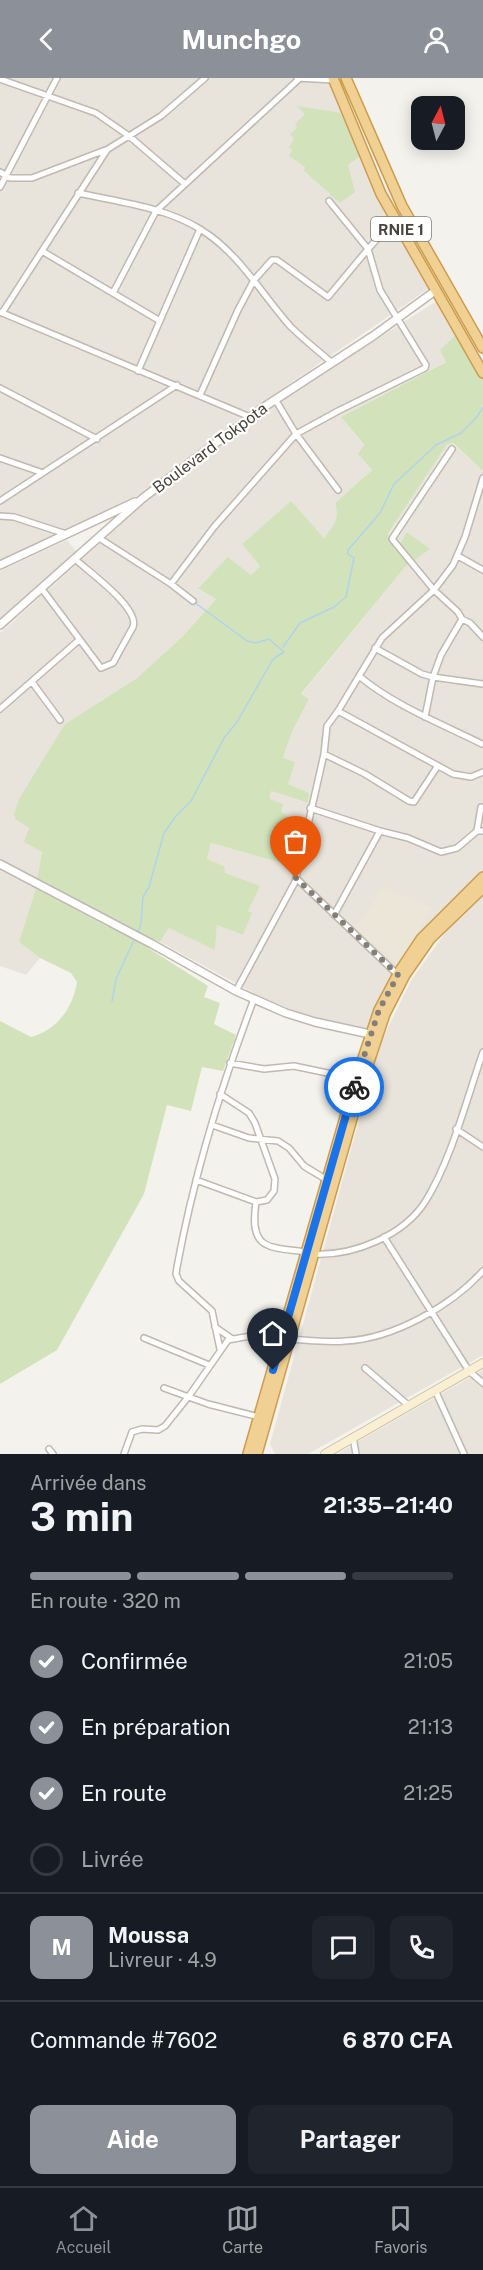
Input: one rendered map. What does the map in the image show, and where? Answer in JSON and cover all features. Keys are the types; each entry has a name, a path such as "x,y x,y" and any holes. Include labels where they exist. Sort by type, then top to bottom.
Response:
{"highway":[{"name":"RNIE 1","path":"333,79 381,194 483,374"},
{"name":"RNIE 1","path":"348,79 402,206 483,348"},
{"path":"310,1253 327,1180 369,1034 379,1010 398,975 431,926 483,877"},
{"path":"262,1454 258,1449 287,1334 385,1014 405,975 430,939 483,888"},
{"path":"248,1454 287,1334"}],"main road":[{"path":"325,1454 483,1362"}],"street":[{"path":"0,188 57,78"},
{"path":"0,172 18,179 32,178 108,149 161,116 205,78"},
{"path":"0,79 96,113 129,136 185,184"},
{"path":"113,293 156,211 297,79 333,79"},
{"path":"108,149 1,313 250,417"},
{"path":"78,192 156,211 200,229 224,248 254,280 290,325 331,363"},
{"path":"171,584 221,519 296,435 338,411 425,368 426,363 380,290 368,249 329,201"},
{"path":"200,395 254,280 272,260 277,260 328,297 388,227"},
{"path":"138,371 200,229"},
{"path":"42,251 160,321"},
{"name":"Boulevard Tokpota","path":"0,625 143,498 275,399 399,319 435,291"},
{"path":"0,501 177,385"},
{"path":"0,388 96,439"},
{"path":"275,399 296,435 338,490"},
{"path":"452,449 392,539 434,590 483,637"},
{"path":"0,458 43,473"},
{"path":"236,991 284,906 296,878 324,754 327,726 375,648 395,625 434,590 458,556 483,478"},
{"path":"0,565 143,498"},
{"path":"0,516 14,517 66,534"},
{"path":"99,538 171,584 193,601"},
{"path":"458,556 483,570"},
{"path":"42,589 101,668 113,663 135,621 133,615 115,594 75,560"},
{"path":"425,717 433,677 446,646 462,619"},
{"path":"0,710 80,640"},
{"path":"375,648 433,677 483,684"},
{"path":"359,676 379,691 425,717 482,744"},
{"path":"32,682 60,720"},
{"path":"338,711 437,767 462,777 471,777 483,772"},
{"path":"324,754 414,802 437,767"},
{"path":"310,808 408,838 441,852 457,848 480,831 481,807"},
{"path":"334,915 380,831"},
{"path":"0,864 236,991 286,1013 369,1034"},
{"path":"296,878 398,975"},
{"path":"220,1348 212,1311 179,1281 176,1274 196,1180 220,1094 254,999"},
{"path":"256,1202 254,1229 256,1236 260,1241 277,1248 339,1254 370,1245 403,1225 425,1203 437,1181 483,1052"},
{"path":"230,1063 264,1069 294,1066 356,1079"},
{"path":"196,1180 256,1202 267,1200 275,1185 261,1139 249,1113 220,1094"},
{"path":"212,1125 237,1134 278,1141 289,1148 304,1166 327,1180"},
{"path":"456,1129 483,1148"},
{"path":"384,1237 469,1371 483,1383"},
{"path":"124,1454 132,1432 162,1428 189,1396 220,1348 231,1338 287,1334 343,1342 380,1334 432,1313 464,1290 483,1271"},
{"path":"215,1327 231,1338"},
{"path":"144,1338 209,1365"},
{"path":"365,1368 408,1405"},
{"path":"164,1388 208,1404 259,1417"},
{"path":"435,1390 464,1454"},
{"path":"352,1437 356,1454"}],"shaded area":[{"path":"0,78 332,78 372,175 434,285 237,420 141,494 0,560"},
{"path":"443,297 460,331 447,361 341,417 364,446 372,470 335,503 338,513 336,523 324,538 291,502 243,543 261,565 251,575 228,558 198,587 216,599 182,637 137,678 65,724 16,820 29,828 42,851 37,879 0,861 0,633 146,502 275,404"},
{"path":"447,443 452,443 483,471 483,872 447,907 370,1031 305,1015 259,996 160,942 169,928 215,949 217,924 243,935 247,911 224,873 224,866 207,859 211,843 285,864 281,842 283,804 270,800 271,791 307,803 288,784 283,758 292,732 309,699 301,695 405,567 429,549 407,532 396,551 388,535"},
{"path":"67,540 77,552 0,622 0,571"},
{"path":"0,868 36,888 19,942 40,958 26,975 0,966"},
{"path":"382,887 432,908 398,965 354,927 367,913"},
{"path":"483,895 483,1355 308,1454 275,1454 270,1444 380,1044 412,979 453,922"},
{"path":"483,1370 483,1454 338,1454 359,1441"}],"green space":[{"path":"297,106 342,113 363,154 348,165 355,192 340,203 304,171 305,167 289,156 292,150 289,147 294,139 290,134 297,128 295,124 305,114"},
{"path":"460,331 483,368 483,471 453,443 447,444 388,534 396,550 407,532 430,549 405,567 301,694 309,699 292,732 283,758 295,762 288,784 309,793 308,803 271,791 270,799 283,804 282,812 290,818 281,841 292,848 285,864 211,843 207,859 224,866 225,873 260,886 248,911 252,913 243,935 217,925 215,950 169,928 160,942 153,939 148,948 208,986 204,997 220,1003 214,1024 236,1035 223,1071 202,1067 191,1111 167,1105 144,1194 57,1350 0,1384 0,1021 31,1037 40,1034 56,1023 68,1009 77,982 71,973 40,958 19,942 36,888 108,927 113,920 37,879 42,852 24,842 29,828 16,820 14,814 19,799 65,724 137,678 182,637 216,599 198,588 228,557 251,575 260,566 242,544 291,501 324,538 335,522 337,513 335,503 372,470 358,454 364,445 341,417 446,362 440,350"}],"waterway":[{"path":"283,647 300,623 334,607 346,597 354,558 348,554 348,550 380,513 394,484 436,445 461,433 477,417 483,407"},
{"path":"137,934 141,924 143,897 149,887 164,833 191,801 224,738 237,722 273,659 284,652 269,639 256,643 247,641 194,602"},
{"path":"112,1001 116,979 135,938"}],"way so far":[{"path":"296,878 398,975 369,1034 354,1087"}],"route":[{"path":"273,1370 354,1087"}]}
